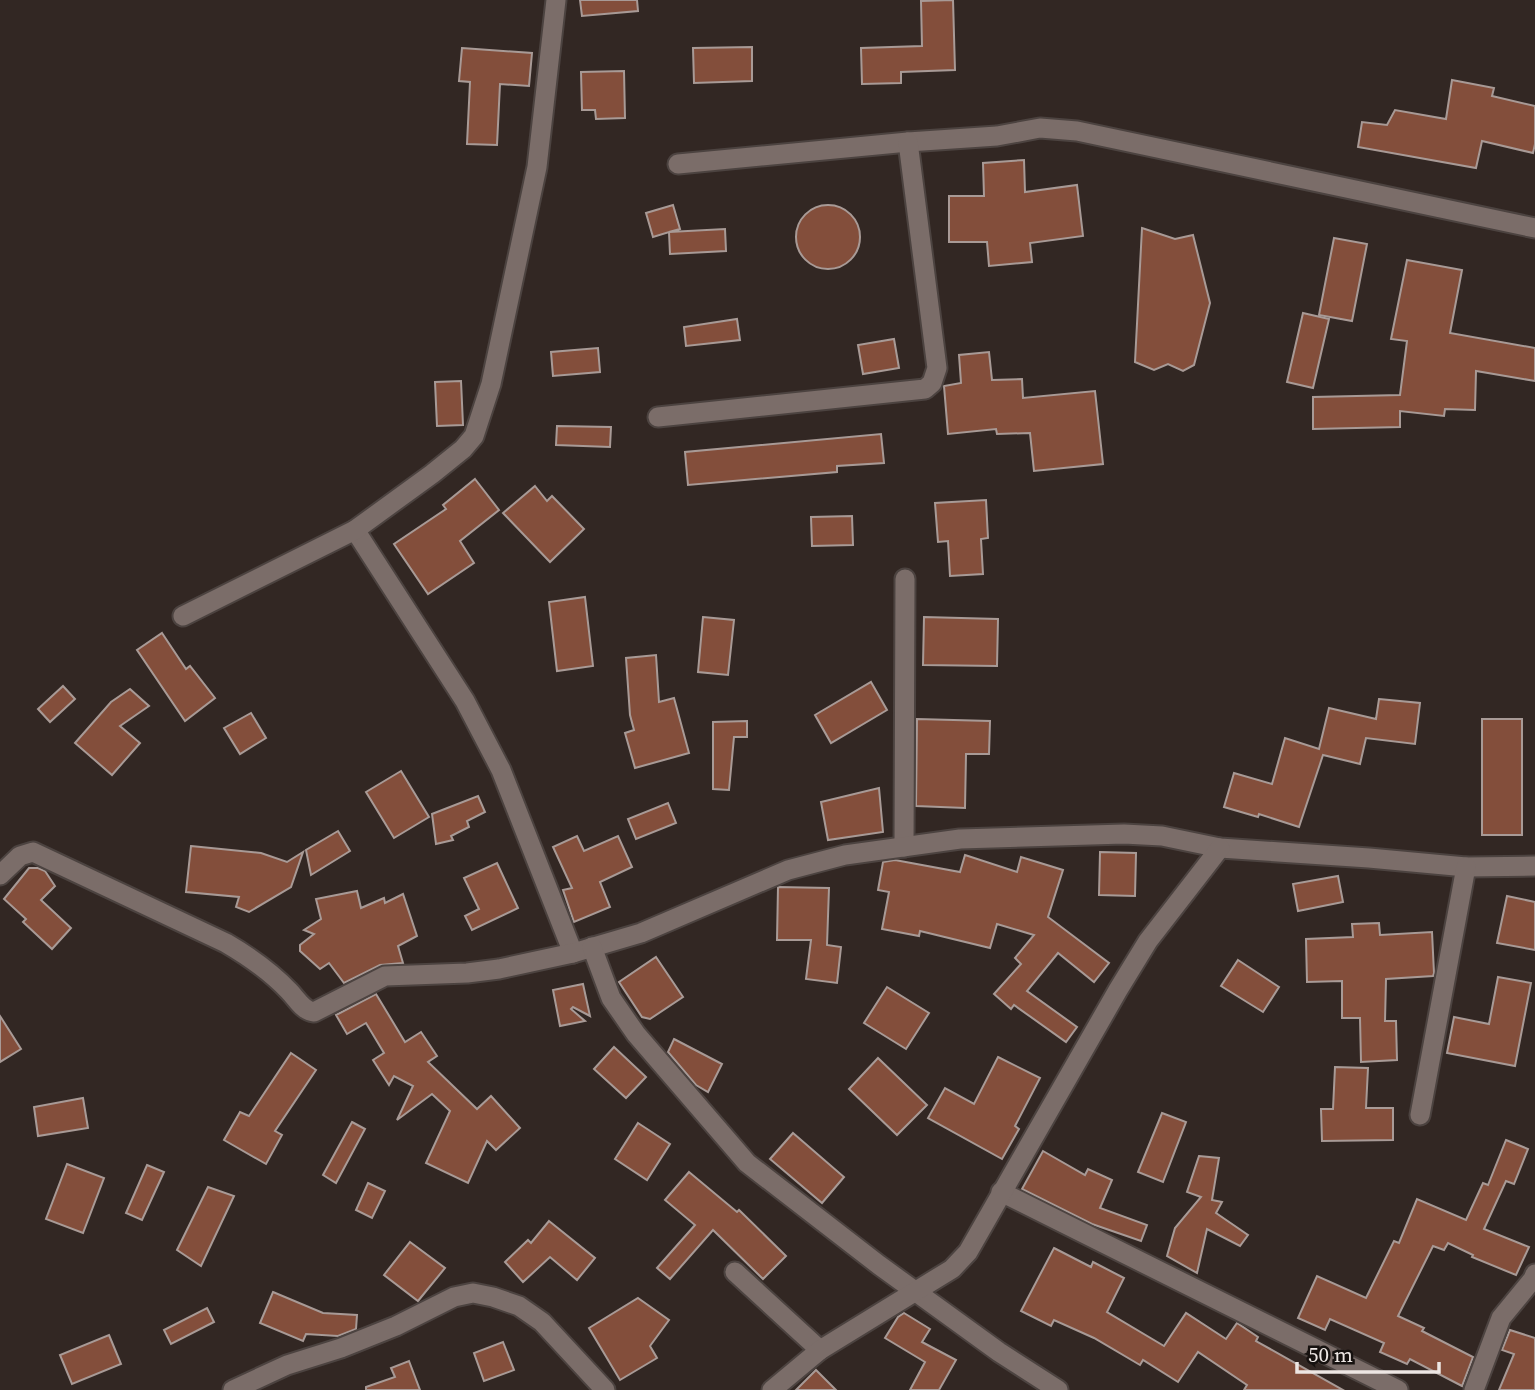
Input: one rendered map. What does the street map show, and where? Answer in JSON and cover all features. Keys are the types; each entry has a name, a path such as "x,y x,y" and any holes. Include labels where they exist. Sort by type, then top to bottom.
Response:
{"street":[{"path":"183,616 355,530 463,449 474,436 491,384 537,167 556,0"},
{"path":"678,164 997,136 1040,128 1077,131 1535,228"},
{"path":"659,417 925,390 932,383 936,368 908,142"},
{"path":"355,530 465,701 501,770 583,950 636,1034 747,1163 916,1292 999,1352 1058,1390"},
{"path":"904,847 905,579"},
{"path":"0,875 20,856 33,852 226,943 257,961 309,1012 321,1009 390,974 478,972 583,950 641,933 788,870 845,855 960,839 1124,834 1162,836 1220,848 1466,867 1535,866"},
{"path":"772,1390 820,1350 952,1269 968,1252 1148,941 1220,848"},
{"path":"1420,1115 1466,867"},
{"path":"1002,1192 1398,1390"},
{"path":"735,1272 820,1350"},
{"path":"1474,1390 1501,1318 1535,1273"},
{"path":"233,1390 287,1365 341,1348 396,1326 454,1297 473,1293 519,1306 542,1322 605,1390"}],"building":[{"path":"580,0 637,0 638,11 582,16"},
{"path":"953,0 955,70 901,72 901,83 862,84 861,48 922,46 921,1"},
{"path":"752,47 752,81 694,83 693,48"},
{"path":"462,48 532,53 529,86 500,84 497,145 467,144 470,82 459,81"},
{"path":"624,71 625,118 596,119 595,110 582,110 581,72"},
{"path":"1452,80 1494,88 1492,96 1535,106 1533,153 1482,141 1476,168 1358,147 1362,122 1387,125 1395,110 1446,119"},
{"path":"1024,160 1025,192 1077,185 1083,236 1030,243 1032,262 989,266 987,242 949,242 949,196 984,196 983,163"},
{"path":"673,205 680,229 653,237 646,213"},
{"path":"822,205 834,205 851,214 858,225 858,249 851,260 834,269 822,269 810,264 801,255 796,243 796,231 801,219 810,210"},
{"path":"1142,228 1175,239 1193,235 1210,303 1194,365 1183,371 1168,364 1154,370 1135,362"},
{"path":"725,229 726,251 670,254 669,232"},
{"path":"1334,238 1367,244 1352,321 1319,315"},
{"path":"1407,260 1462,270 1450,333 1535,348 1535,381 1476,371 1475,410 1445,409 1444,416 1400,411 1400,427 1313,429 1313,397 1400,395 1407,341 1391,339"},
{"path":"1303,313 1329,319 1313,388 1287,382"},
{"path":"737,319 740,340 686,346 684,327"},
{"path":"894,339 899,368 863,374 858,345"},
{"path":"598,348 600,372 553,376 551,352"},
{"path":"989,352 992,380 1022,379 1023,398 1095,391 1103,464 1034,471 1030,433 997,434 996,429 948,434 944,386 961,383 959,355"},
{"path":"461,381 463,425 437,426 435,382"},
{"path":"557,426 611,427 610,447 556,445"},
{"path":"881,434 884,463 837,466 837,472 688,485 685,452"},
{"path":"475,479 499,510 460,541 474,563 428,594 394,544 446,509 443,505"},
{"path":"535,486 547,501 552,496 584,529 550,562 503,513"},
{"path":"986,500 988,538 981,539 983,574 950,576 948,541 938,542 935,503"},
{"path":"852,516 853,545 812,546 811,517"},
{"path":"585,597 593,666 557,671 549,602"},
{"path":"703,617 734,620 728,675 698,672"},
{"path":"924,617 998,619 997,666 923,665"},
{"path":"162,633 186,669 190,666 215,698 185,721 137,650"},
{"path":"656,655 659,702 674,698 689,753 635,768 625,733 634,730 630,715 626,658"},
{"path":"871,682 887,710 831,743 815,715"},
{"path":"63,686 75,699 50,722 38,709"},
{"path":"130,689 149,706 120,726 140,743 112,775 75,743 111,702"},
{"path":"1379,699 1420,703 1415,744 1366,738 1360,764 1323,755 1299,827 1259,814 1258,817 1224,807 1234,773 1272,784 1285,738 1319,749 1329,708 1376,719"},
{"path":"251,713 266,738 240,754 224,728"},
{"path":"917,719 990,721 989,754 966,754 965,808 916,806"},
{"path":"1482,719 1522,719 1522,835 1482,835"},
{"path":"747,721 747,737 734,737 729,790 713,789 713,722"},
{"path":"401,771 429,817 394,838 366,792"},
{"path":"879,788 883,832 828,840 821,802"},
{"path":"478,796 485,812 467,821 469,827 451,836 453,840 436,844 432,814"},
{"path":"668,803 676,823 636,839 628,819"},
{"path":"338,831 350,851 311,875 306,850"},
{"path":"577,836 584,851 618,836 632,867 600,882 610,907 574,922 563,890 572,888 553,847"},
{"path":"191,846 261,853 287,862 303,852 291,887 249,912 236,907 239,897 186,892"},
{"path":"1100,852 1136,853 1135,896 1099,895"},
{"path":"965,855 1017,872 1021,857 1063,870 1048,917 1109,963 1094,982 1058,953 1027,991 1077,1027 1066,1042 1014,1005 1011,1009 994,994 1021,964 1015,958 1034,935 997,924 990,948 920,931 919,936 882,929 889,892 878,890 883,862 895,860 960,872"},
{"path":"497,863 518,908 472,930 465,916 479,909 464,878"},
{"path":"29,868 45,871 55,886 41,900 71,928 52,949 23,922 26,919 4,899"},
{"path":"1338,876 1343,902 1298,911 1293,884"},
{"path":"778,887 829,888 827,945 841,947 837,983 806,979 811,940 777,940"},
{"path":"357,891 361,908 384,898 385,903 403,894 417,936 398,946 403,963 380,965 344,983 329,963 320,969 300,951 300,945 314,934 304,930 321,919 316,899"},
{"path":"1507,896 1535,902 1535,950 1497,943"},
{"path":"1379,923 1380,935 1432,932 1434,973 1433,976 1386,979 1385,1021 1396,1021 1397,1060 1361,1062 1360,1018 1342,1018 1342,981 1307,982 1306,939 1353,937 1352,924"},
{"path":"656,957 683,997 650,1019 642,1017 619,982"},
{"path":"1238,960 1279,987 1263,1012 1221,986"},
{"path":"1498,977 1531,983 1515,1066 1447,1053 1454,1017 1489,1024"},
{"path":"583,984 590,1016 573,1007 571,1009 585,1021 560,1026 553,990"},
{"path":"887,987 929,1013 906,1049 864,1023"},
{"path":"376,994 405,1042 421,1032 437,1056 428,1062 477,1109 491,1096 520,1128 496,1150 487,1141 468,1183 426,1163 450,1111 432,1094 397,1120 413,1086 394,1076 389,1085 373,1060 384,1053 366,1023 347,1034 336,1015"},
{"path":"0,1016 21,1049 0,1062"},
{"path":"674,1039 722,1064 708,1092 696,1085 668,1052"},
{"path":"614,1047 646,1077 626,1098 594,1069"},
{"path":"291,1053 316,1070 275,1131 282,1135 266,1164 224,1140 240,1112 249,1116"},
{"path":"998,1057 1040,1078 1015,1126 1019,1129 1002,1159 928,1118 945,1088 974,1104"},
{"path":"878,1058 927,1105 897,1135 849,1089"},
{"path":"1335,1067 1368,1068 1366,1108 1393,1108 1393,1140 1322,1141 1321,1109 1333,1109"},
{"path":"83,1098 88,1128 38,1136 34,1107"},
{"path":"1162,1113 1186,1122 1163,1182 1138,1172"},
{"path":"352,1122 365,1129 336,1183 323,1175"},
{"path":"638,1123 670,1144 647,1180 615,1159"},
{"path":"793,1133 844,1177 822,1203 770,1159"},
{"path":"1506,1140 1528,1149 1514,1184 1506,1181 1484,1229 1529,1247 1516,1275 1472,1257 1473,1255 1448,1243 1444,1250 1433,1246 1398,1316 1473,1357 1462,1386 1410,1359 1407,1364 1380,1352 1384,1343 1330,1319 1325,1330 1298,1318 1317,1276 1366,1298 1394,1241 1399,1243 1417,1199 1466,1220 1483,1183 1488,1185"},
{"path":"1043,1151 1085,1175 1088,1169 1112,1180 1100,1208 1147,1225 1141,1241 1092,1224 1022,1189"},
{"path":"1199,1156 1219,1158 1212,1200 1222,1202 1216,1213 1248,1235 1240,1246 1207,1229 1197,1273 1167,1256 1175,1228 1201,1197 1187,1192"},
{"path":"67,1164 104,1178 83,1233 46,1219"},
{"path":"147,1165 164,1172 142,1220 126,1213"},
{"path":"689,1172 737,1212 739,1210 786,1256 763,1279 713,1230 670,1279 657,1268 695,1225 665,1200"},
{"path":"368,1183 385,1191 372,1218 356,1210"},
{"path":"208,1187 234,1196 201,1266 177,1250"},
{"path":"549,1221 595,1258 577,1280 550,1257 523,1282 505,1262 528,1240 531,1243"},
{"path":"410,1242 445,1268 418,1301 384,1275"},
{"path":"1054,1248 1091,1267 1093,1262 1124,1278 1107,1312 1164,1346 1186,1313 1226,1339 1237,1323 1258,1337 1256,1341 1343,1390 1244,1390 1247,1385 1198,1352 1178,1382 1143,1360 1140,1365 1094,1338 1054,1320 1051,1326 1021,1311"},
{"path":"273,1292 323,1313 357,1315 356,1329 338,1336 306,1334 303,1341 260,1323"},
{"path":"638,1298 669,1320 650,1346 657,1358 620,1380 589,1328"},
{"path":"207,1308 214,1322 171,1344 164,1330"},
{"path":"904,1313 930,1329 922,1342 956,1360 939,1390 910,1390 925,1362 885,1338 898,1317"},
{"path":"1510,1330 1535,1338 1535,1390 1499,1390 1514,1354 1502,1350"},
{"path":"109,1335 121,1364 72,1384 60,1355"},
{"path":"503,1342 514,1370 484,1381 474,1353"},
{"path":"409,1361 420,1390 366,1390 366,1387 395,1377 391,1368"},
{"path":"816,1370 836,1390 796,1390"}]}
